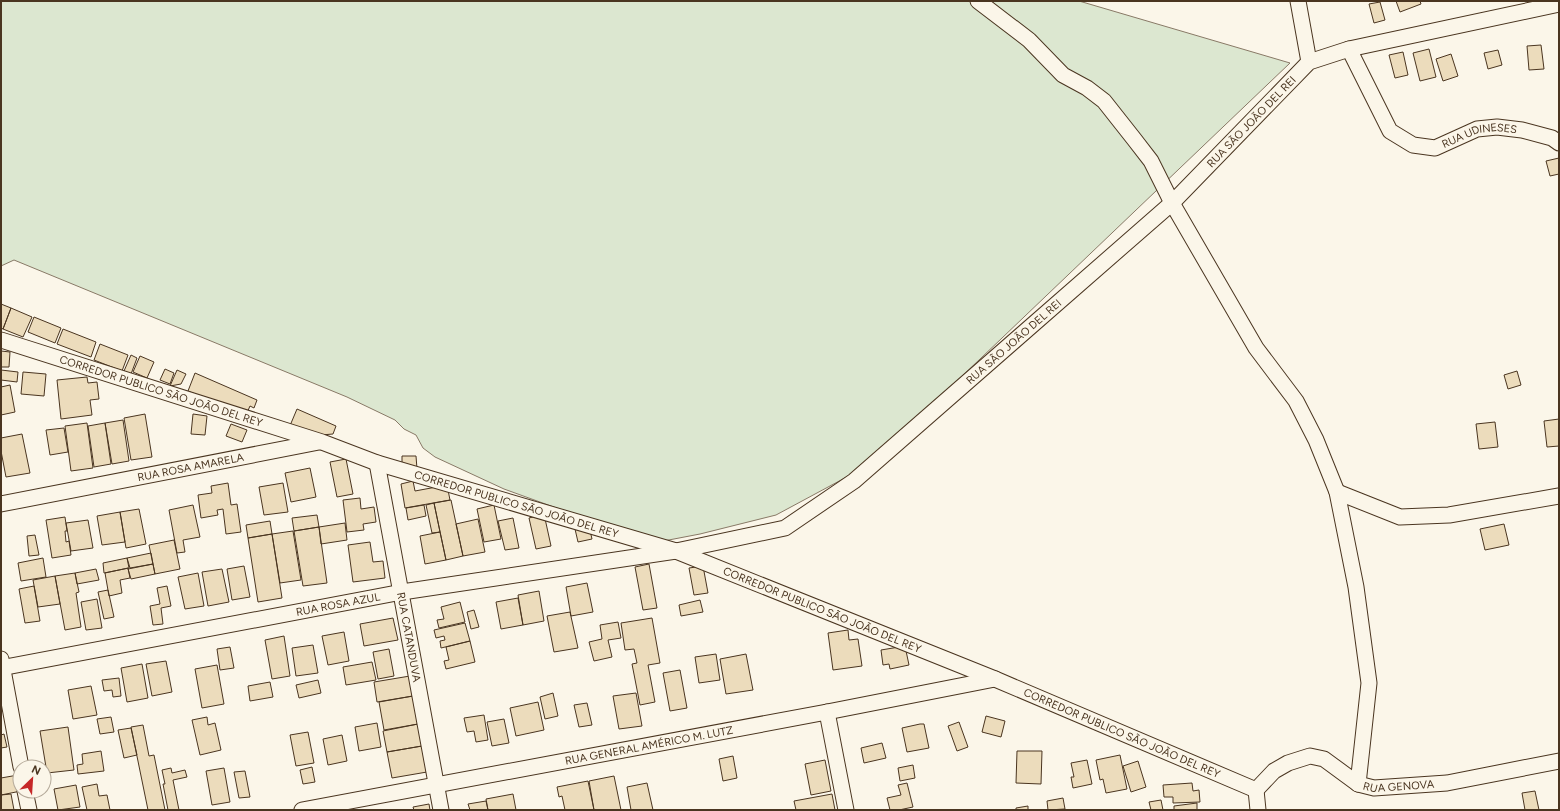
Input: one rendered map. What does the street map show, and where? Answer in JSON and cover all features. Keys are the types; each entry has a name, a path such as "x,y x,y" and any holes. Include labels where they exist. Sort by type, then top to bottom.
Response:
{"street":[{"path":"978,1 1029,40 1063,75 1087,88 1104,101 1151,161 1172,203 1256,348 1296,401 1316,440 1337,492 1356,586 1369,682 1358,784"},
{"path":"1298,1 1309,62 1349,49 1559,4"},
{"name":"RUA UDINESES","path":"1349,49 1390,131 1413,145 1435,148 1477,129 1497,127 1522,130 1552,138 1559,143"},
{"name":"RUA SÃO JOÃO DEL REI","path":"676,551 785,528 854,481 1172,203 1309,62"},
{"name":"CORREDOR PUBLICO SÃO JOÃO DEL REY","path":"1,340 322,442"},
{"path":"322,442 377,463"},
{"name":"RUA ROSA AMARELA","path":"1,504 322,442"},
{"name":"CORREDOR PUBLICO SÃO JOÃO DEL REY","path":"377,463 676,551 995,679 1256,790"},
{"name":"RUA CATANDUVA","path":"377,463 441,810"},
{"path":"1337,492 1400,517 1449,515 1559,496"},
{"name":"RUA ROSA AZUL","path":"2,665 402,592 676,551"},
{"path":"2,665 20,759"},
{"name":"RUA GENERAL AMÉRICO M. LUTZ","path":"302,810 437,786 995,679"},
{"path":"828,712 846,810"},
{"name":"RUA GENOVA","path":"1256,790 1274,771 1288,763 1310,756 1324,759 1358,784 1374,788 1447,783 1559,761"},
{"path":"1256,790 1258,810"},
{"path":"27,799 29,810"}],"green space":[{"path":"1,1 1079,1 1290,63 869,465 776,515 700,534 653,543 504,489 435,457 423,448 416,435 404,429 395,420 347,397 14,260 1,266"}],"building":[{"path":"1396,1 1420,1 1421,4 1400,12"},
{"path":"1380,2 1385,20 1374,23 1369,4"},
{"path":"1541,45 1544,69 1529,70 1527,46"},
{"path":"1429,49 1436,77 1420,81 1413,53"},
{"path":"1498,50 1502,65 1488,69 1484,53"},
{"path":"1403,52 1408,75 1395,78 1389,55"},
{"path":"1451,54 1458,76 1443,81 1436,59"},
{"path":"1559,158 1559,174 1550,176 1546,161"},
{"path":"1,304 11,308 3,329 1,328"},
{"path":"11,308 32,317 23,337 3,329"},
{"path":"34,317 61,328 55,343 28,332"},
{"path":"63,329 96,342 91,357 57,344"},
{"path":"100,344 128,355 122,371 94,360"},
{"path":"1,351 10,352 9,367 1,367"},
{"path":"131,355 137,358 131,374 124,371"},
{"path":"140,356 154,362 147,378 133,372"},
{"path":"165,369 174,373 170,384 160,380"},
{"path":"1,370 18,372 17,382 1,380"},
{"path":"177,370 186,374 181,384 170,386"},
{"path":"1517,371 1521,385 1508,389 1504,375"},
{"path":"23,372 46,374 44,396 21,394"},
{"path":"195,373 257,400 254,408 250,406 246,415 188,391"},
{"path":"87,377 88,383 97,382 99,399 90,400 92,415 61,419 57,380"},
{"path":"10,385 15,412 1,415 1,387"},
{"path":"297,409 336,426 333,434 309,436 289,428"},
{"path":"145,414 152,457 131,460 124,418"},
{"path":"193,414 207,416 205,435 191,434"},
{"path":"1559,419 1559,446 1547,447 1544,421"},
{"path":"123,420 129,461 112,464 105,423"},
{"path":"1495,422 1498,447 1479,449 1476,424"},
{"path":"87,423 93,468 71,471 65,426"},
{"path":"105,423 111,464 94,467 88,426"},
{"path":"231,424 247,430 242,442 226,436"},
{"path":"64,428 68,452 50,455 46,430"},
{"path":"22,434 30,473 6,477 1,451 1,438"},
{"path":"402,456 416,456 417,469 402,470"},
{"path":"346,459 353,494 337,497 330,462"},
{"path":"310,468 316,497 291,502 285,473"},
{"path":"413,481 415,491 447,485 450,500 405,508 401,484"},
{"path":"228,483 231,505 237,504 241,532 226,534 223,509 217,510 218,515 201,518 198,495 212,493 211,486"},
{"path":"283,483 288,512 264,515 259,487"},
{"path":"360,498 361,509 374,507 376,522 363,524 364,530 347,532 343,500"},
{"path":"451,500 463,556 446,560 434,503"},
{"path":"434,503 440,532 432,533 426,505"},
{"path":"193,505 200,537 183,540 185,552 177,553 169,510"},
{"path":"424,505 426,516 408,520 406,508"},
{"path":"494,505 501,539 484,542 477,509"},
{"path":"139,509 146,544 126,548 120,512"},
{"path":"120,512 125,542 102,545 97,516"},
{"path":"544,514 551,546 536,549 529,518"},
{"path":"317,515 319,527 294,531 292,518"},
{"path":"65,517 67,531 65,531 66,542 69,541 71,555 52,558 46,520"},
{"path":"513,518 519,548 505,550 498,521"},
{"path":"478,519 485,552 463,556 456,524"},
{"path":"88,520 93,548 71,551 66,523"},
{"path":"270,521 272,534 248,538 246,525"},
{"path":"345,523 347,540 321,544 319,527"},
{"path":"1504,524 1509,545 1485,550 1480,529"},
{"path":"589,526 592,539 578,542 575,529"},
{"path":"319,527 327,583 303,586 294,531"},
{"path":"293,531 301,580 280,583 272,534"},
{"path":"440,532 446,560 425,564 420,536"},
{"path":"272,534 282,598 258,602 248,538"},
{"path":"35,535 39,555 29,556 27,536"},
{"path":"174,540 180,569 155,574 149,545"},
{"path":"370,542 373,562 383,561 385,578 353,582 348,545"},
{"path":"151,553 153,564 130,568 127,558"},
{"path":"43,558 46,577 21,581 18,563"},
{"path":"127,558 129,568 104,573 103,563"},
{"path":"153,564 155,574 131,579 128,569"},
{"path":"649,564 657,608 643,610 635,567"},
{"path":"244,566 250,597 232,600 227,569"},
{"path":"703,566 708,593 694,595 689,568"},
{"path":"128,568 130,578 120,580 122,593 109,596 105,573"},
{"path":"96,569 99,580 77,584 75,573"},
{"path":"222,569 229,602 208,606 202,572"},
{"path":"75,573 79,592 76,593 81,627 65,630 55,576"},
{"path":"198,573 204,606 185,609 178,577"},
{"path":"55,576 60,604 38,607 33,580"},
{"path":"587,583 593,612 571,616 566,587"},
{"path":"34,586 40,621 25,623 19,589"},
{"path":"167,586 171,606 161,608 163,624 153,625 150,606 160,604 157,588"},
{"path":"108,590 114,617 104,619 98,592"},
{"path":"539,591 544,621 523,625 518,595"},
{"path":"518,598 523,625 501,629 496,602"},
{"path":"97,599 102,628 86,630 81,602"},
{"path":"700,600 703,612 681,616 679,605"},
{"path":"460,602 465,622 439,628 437,620 444,619 441,607"},
{"path":"474,610 479,627 471,629 467,612"},
{"path":"570,612 578,648 554,652 547,616"},
{"path":"393,618 398,640 364,646 360,624"},
{"path":"652,618 660,663 648,665 655,702 640,705 632,664 637,663 634,649 625,650 621,623"},
{"path":"618,622 621,638 608,640 612,657 594,661 589,642 602,639 600,625"},
{"path":"465,623 470,641 441,648 440,641 445,640 444,636 436,638 434,630"},
{"path":"848,630 849,640 858,639 862,666 833,670 828,633"},
{"path":"344,632 349,661 328,665 322,636"},
{"path":"284,636 290,676 272,679 265,640"},
{"path":"470,641 475,662 446,669 444,661 449,660 446,647"},
{"path":"313,645 318,673 296,676 292,648"},
{"path":"905,646 909,665 890,669 889,664 883,665 881,650"},
{"path":"230,647 234,668 220,670 217,649"},
{"path":"389,649 394,676 378,679 373,652"},
{"path":"716,654 720,680 699,683 695,657"},
{"path":"746,654 753,690 726,694 720,659"},
{"path":"166,661 172,692 152,696 146,664"},
{"path":"372,662 376,680 346,685 343,667"},
{"path":"142,664 148,698 127,702 121,668"},
{"path":"217,665 224,704 202,708 195,669"},
{"path":"680,670 687,708 670,711 663,673"},
{"path":"410,676 413,696 377,702 374,682"},
{"path":"119,678 121,696 113,697 112,690 104,691 102,680"},
{"path":"318,680 321,693 299,698 296,685"},
{"path":"270,682 273,697 250,701 248,686"},
{"path":"91,686 97,715 73,719 68,690"},
{"path":"553,693 558,716 545,719 540,697"},
{"path":"636,693 642,726 619,729 613,696"},
{"path":"413,696 418,724 384,730 379,702"},
{"path":"538,702 544,730 516,736 510,708"},
{"path":"587,703 592,725 579,727 574,705"},
{"path":"484,715 488,740 476,742 474,731 467,732 464,718"},
{"path":"986,716 1005,721 1001,737 982,732"},
{"path":"111,717 114,732 100,734 97,719"},
{"path":"207,717 208,725 215,723 221,750 200,755 192,720"},
{"path":"504,719 509,743 492,746 487,722"},
{"path":"959,722 968,747 957,751 948,726"},
{"path":"377,723 381,747 359,751 355,727"},
{"path":"418,724 422,746 387,752 383,731"},
{"path":"924,724 929,748 907,752 902,728"},
{"path":"143,725 149,756 154,755 165,810 148,810 131,727"},
{"path":"68,727 74,770 52,772 52,759 45,759 40,731"},
{"path":"131,728 137,755 124,758 118,730"},
{"path":"308,732 314,763 296,766 290,735"},
{"path":"4,734 7,747 1,748 1,735"},
{"path":"342,735 347,761 328,765 323,739"},
{"path":"882,743 886,758 864,763 861,748"},
{"path":"422,746 427,772 392,778 387,752"},
{"path":"101,751 104,771 78,774 77,765 83,764 82,754"},
{"path":"1017,751 1042,751 1041,784 1016,783"},
{"path":"1120,755 1127,789 1106,793 1103,779 1100,780 1096,760"},
{"path":"733,756 737,778 723,781 719,759"},
{"path":"825,760 831,791 811,795 805,764"},
{"path":"1087,760 1092,784 1073,788 1071,777 1074,777 1071,763"},
{"path":"1138,761 1146,787 1131,792 1123,766"},
{"path":"913,765 915,778 900,781 898,768"},
{"path":"312,767 315,782 303,784 300,770"},
{"path":"171,768 172,773 185,770 187,777 173,780 179,810 168,810 163,784 165,784 162,770"},
{"path":"224,768 230,802 212,805 206,771"},
{"path":"245,771 250,797 239,798 234,772"},
{"path":"12,776 12,793 1,795 1,778"},
{"path":"614,776 621,810 594,810 589,781"},
{"path":"588,781 594,810 565,810 562,796 559,797 557,787"},
{"path":"647,783 653,810 631,810 627,787"},
{"path":"907,783 913,807 890,810 887,798 901,795 898,785"},
{"path":"1192,783 1193,791 1199,790 1200,802 1173,803 1173,797 1164,797 1163,785"},
{"path":"97,784 99,796 107,795 110,810 87,810 82,787"},
{"path":"76,785 80,807 58,810 54,789"},
{"path":"1535,791 1539,810 1525,810 1522,793"},
{"path":"11,794 14,810 1,810 1,795"},
{"path":"513,794 516,810 488,810 486,799"},
{"path":"832,794 835,810 796,810 794,801"},
{"path":"1063,798 1065,809 1048,810 1047,801"},
{"path":"1161,800 1163,810 1151,810 1149,802"},
{"path":"486,801 488,810 470,810 468,804"},
{"path":"1197,803 1197,810 1174,810 1174,806"},
{"path":"429,804 430,810 414,810 413,807"},
{"path":"1028,806 1028,810 1016,810 1016,808"}]}
